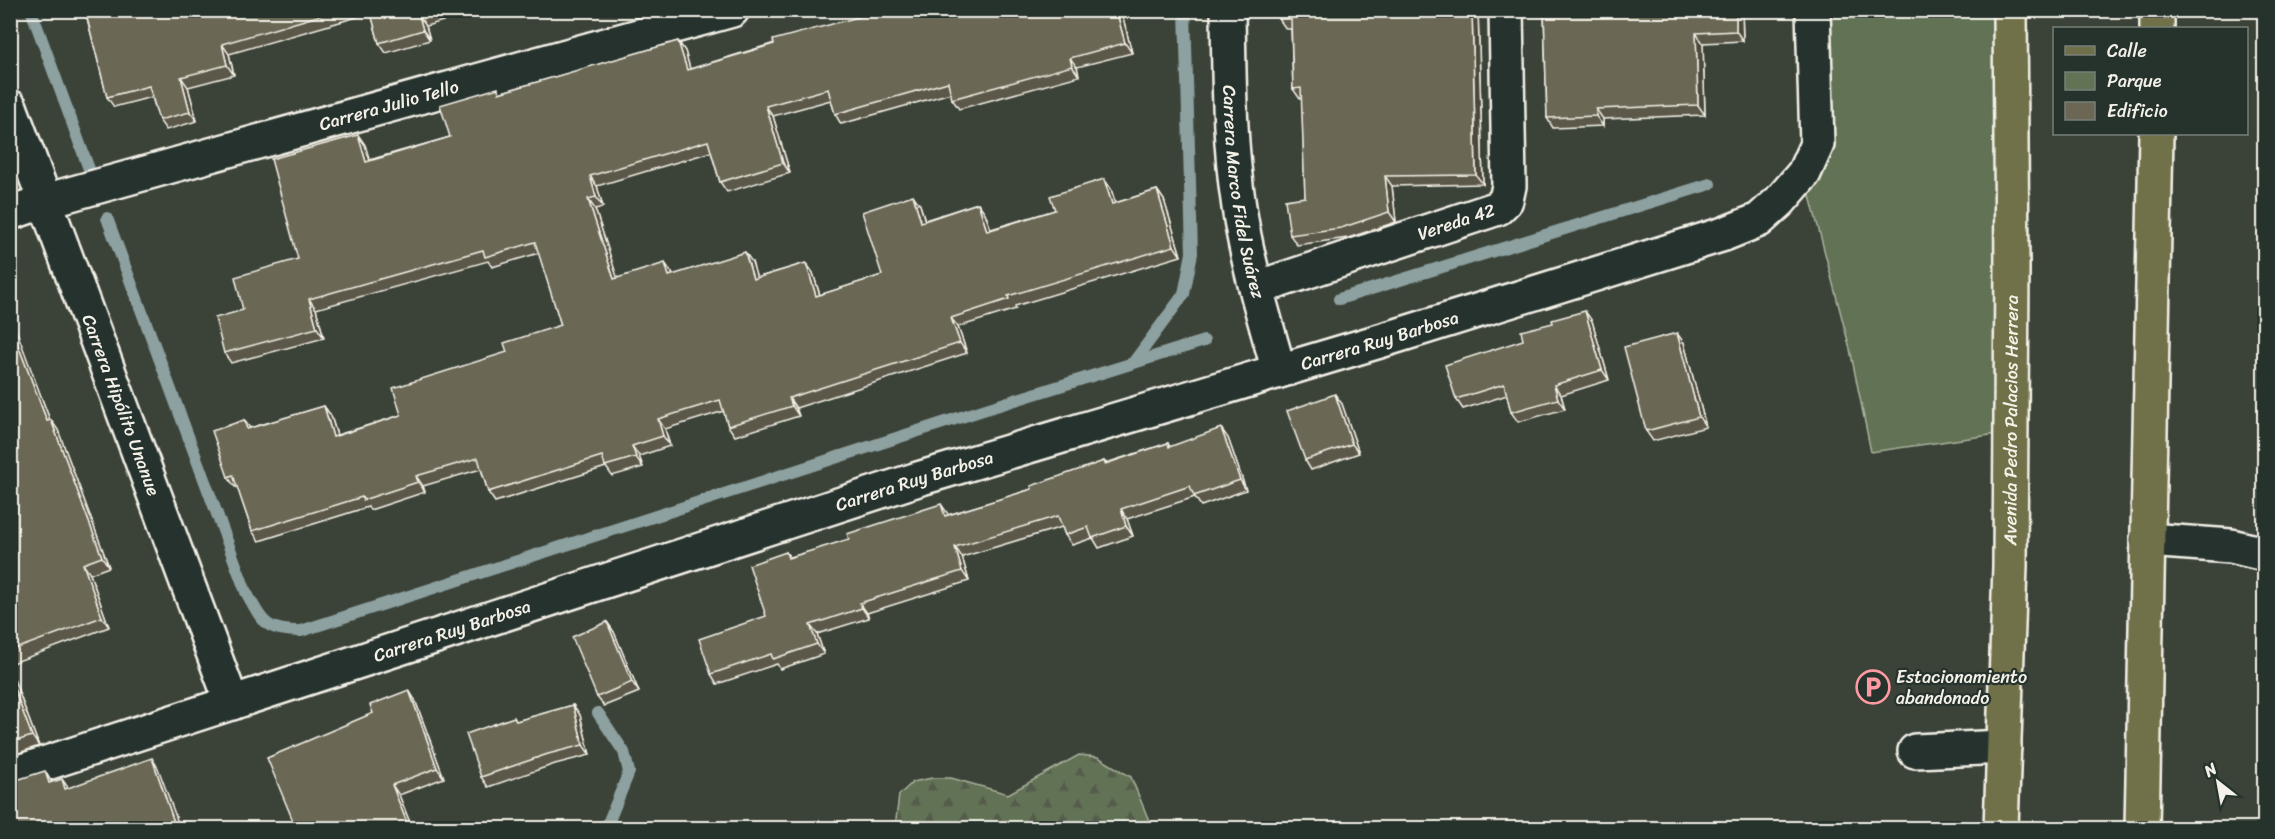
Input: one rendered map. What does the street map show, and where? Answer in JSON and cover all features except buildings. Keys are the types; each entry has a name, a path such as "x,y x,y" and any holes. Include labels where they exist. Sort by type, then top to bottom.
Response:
{"main road":[{"name":"Avenida Pedro Palacios Herrera","path":"2001,828 2010,566 2012,256 2010,10"},
{"path":"2157,10 2157,27"},
{"path":"2142,828 2156,135"}],"street":[{"name":"Carrera Julio Tello","path":"10,213 45,201 732,10"},
{"name":"Carrera Marco Fidel Suárez","path":"1228,10 1233,164 1245,239 1279,371"},
{"name":"Vereda 42","path":"1257,288 1498,208 1506,200 1509,186 1506,10"},
{"name":"Carrera Ruy Barbosa","path":"10,775 918,479 1724,234 1759,220 1780,201 1804,173 1817,144 1813,10"},
{"name":"Carrera Hipólito Unanue","path":"10,107 232,704"},
{"path":"2147,540 2231,546 2265,554"},
{"path":"1915,751 2004,747"}],"green space":[{"path":"1813,11 2010,11 2011,432 1871,452 1850,349 1804,173"},
{"path":"1079,755 1098,757 1131,777 1152,828 895,828 899,795 913,782 932,778 951,778 1008,794"}],"waterway":[{"path":"31,10 89,169"},
{"path":"1133,363 1184,294 1192,253 1185,10"},
{"path":"1339,299 1710,184"},
{"path":"107,218 246,592 266,623 272,627 289,631 301,631 983,410 1204,341"},
{"path":"598,713 624,752 629,772 606,828"}],"place":[{"name":"Estacionamiento abandonado","path":"1873,687"}]}
